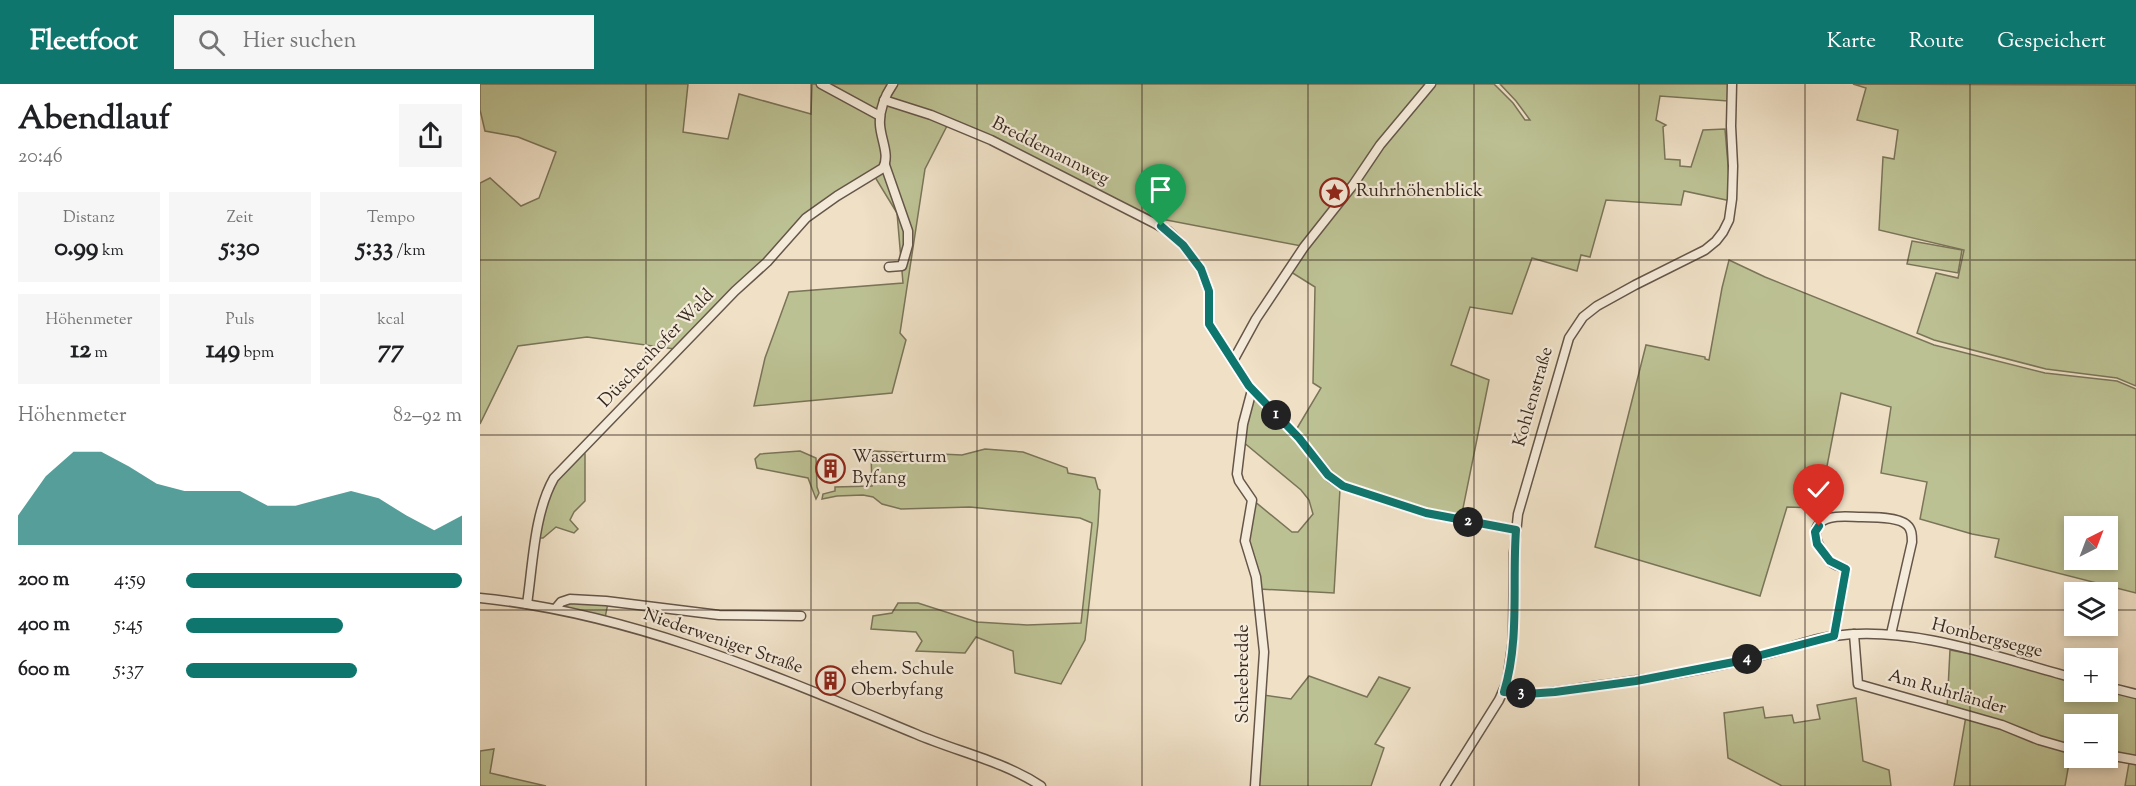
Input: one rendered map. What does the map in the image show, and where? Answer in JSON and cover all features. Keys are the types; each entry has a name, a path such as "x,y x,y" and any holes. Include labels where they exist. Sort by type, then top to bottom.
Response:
{"street":[{"path":"821,84 880,116"},
{"path":"889,267 902,266 908,245 908,231 885,165 885,149 880,127 884,100 893,84"},
{"path":"1233,361 1256,319 1304,247 1353,185 1380,145 1431,84"},
{"name":"Kohlenstraße","path":"1445,786 1504,692 1513,640 1516,530 1521,501 1565,348 1574,328 1590,311 1705,250 1716,241 1727,226 1733,189 1732,84"},
{"name":"Breddemannweg","path":"884,100 957,125 991,140 1168,231 1188,251 1206,279 1209,291 1209,324 1252,390 1299,438 1328,475 1343,486 1426,513 1516,530"},
{"name":"Düschenhofer Wald","path":"527,603 540,517 554,478 735,291 767,261 806,218 837,196 877,173 885,165"},
{"name":"Scheebredde","path":"1252,390 1243,424 1237,474 1252,500 1245,541 1256,578 1264,652 1256,786"},
{"path":"1834,636 1846,569 1829,560 1817,544 1815,532 1828,518 1841,516 1900,521 1906,523 1911,529 1912,542 1891,634"},
{"name":"Niederweniger Straße","path":"480,598 556,608 675,642 797,685 922,737 989,759 1017,771 1041,786"},
{"name":"Niederweniger Straße","path":"556,608 561,602 570,599 606,601 719,615 801,616"},
{"name":"Hombergsegge","path":"1504,692 1526,694 1555,692 1636,681 1734,662 1834,636 1854,634 1891,634 1971,650 2064,675"},
{"name":"Am Ruhrländer","path":"1854,634 1858,684 2002,725 2064,747"},
{"path":"2118,690 2136,694"},
{"path":"2118,757 2136,760"}],"green space":[{"path":"480,84 688,84 683,132 728,139 739,94 811,114 812,84 1494,84 1513,103 1525,120 1530,120 1500,84 1728,84 1728,101 1660,96 1656,120 1666,125 1663,127 1665,159 1680,160 1680,166 1691,167 1703,130 1725,129 1731,201 1684,191 1681,205 1606,200 1590,257 1581,255 1577,271 1532,258 1512,314 1470,307 1451,365 1489,380 1461,518 1375,495 1344,483 1323,465 1296,430 1321,388 1313,383 1315,287 1291,272 1307,247 1156,218 948,124 925,169 900,333 906,340 892,393 754,406 765,358 789,292 903,283 897,213 875,177 822,207 682,350 587,337 518,346 480,424 480,183 490,178 521,206 539,198 556,152 518,137 485,131 480,110"},
{"path":"1853,84 2136,85 2136,386 2117,378 2046,369 1934,340 1917,333 1936,273 1958,278 1964,250 1879,230 1883,157 1894,159 1898,130 1857,120 1866,88"},
{"path":"1912,241 1962,250 1958,273 1907,264"},
{"path":"1729,260 1765,277 1934,345 2045,373 2117,381 2136,389 2136,593 2118,588 2118,582 2093,582 1995,557 1999,539 1920,519 1927,482 1881,473 1891,407 1841,393 1819,508 1787,507 1760,596 1595,547 1646,345 1705,357 1709,360"},
{"path":"1252,395 1290,432 1318,469 1340,489 1334,593 1259,589 1247,538 1254,501 1292,532 1298,532 1313,514 1309,500 1301,490 1242,441"},
{"path":"985,449 1023,452 1067,468 1068,473 1095,478 1100,490 1085,640 1061,684 1015,673 1013,651 976,637 965,653 916,651 922,641 916,632 871,629 873,616 892,613 898,603 918,603 977,622 1027,625 1081,623 1092,523 1080,518 970,507 901,509 882,504 873,497 863,495 822,499 823,494 835,491 835,487 872,486 871,454 874,451 962,455"},
{"path":"800,451 816,458 819,493 816,499 808,478 757,468 755,459 760,454"},
{"path":"582,452 585,454 585,501 574,512 570,520 578,529 574,533 556,527 543,538 537,538 551,483"},
{"path":"568,601 608,603 605,618 566,607 565,603"},
{"path":"1950,650 2007,661 2064,679 2064,702 2118,702 2118,692 2136,697 2136,760 2118,757 2118,714 2064,714 2064,746 1947,708"},
{"path":"1309,676 1367,697 1379,677 1410,688 1375,744 1384,748 1371,786 1258,786 1264,695 1291,699"},
{"path":"1856,698 1863,761 1889,770 1891,786 1782,786 1728,758 1724,713 1763,707 1765,718 1792,715 1794,723 1820,719 1817,705"},
{"path":"1966,716 2064,750 2064,768 2068,768 2065,786 1954,786"},
{"path":"494,749 490,773 546,786 480,786 480,751"},
{"path":"2129,763 2136,764 2136,786 2125,786"}],"place":[{"name":"Ruhrhöhenblick","path":"1335,192"},
{"name":"Wasserturm Byfang","path":"831,468"},
{"name":"ehem. Schule Oberbyfang","path":"830,680"}],"route":[{"path":"1161,226 1183,245 1201,269 1208,283 1209,324 1249,386 1258,398 1299,438 1331,478 1343,486 1426,513 1516,530 1513,640 1504,692 1526,694 1555,692 1636,681 1719,666 1834,636 1846,569 1830,561 1817,544 1815,532 1819,526"}]}
